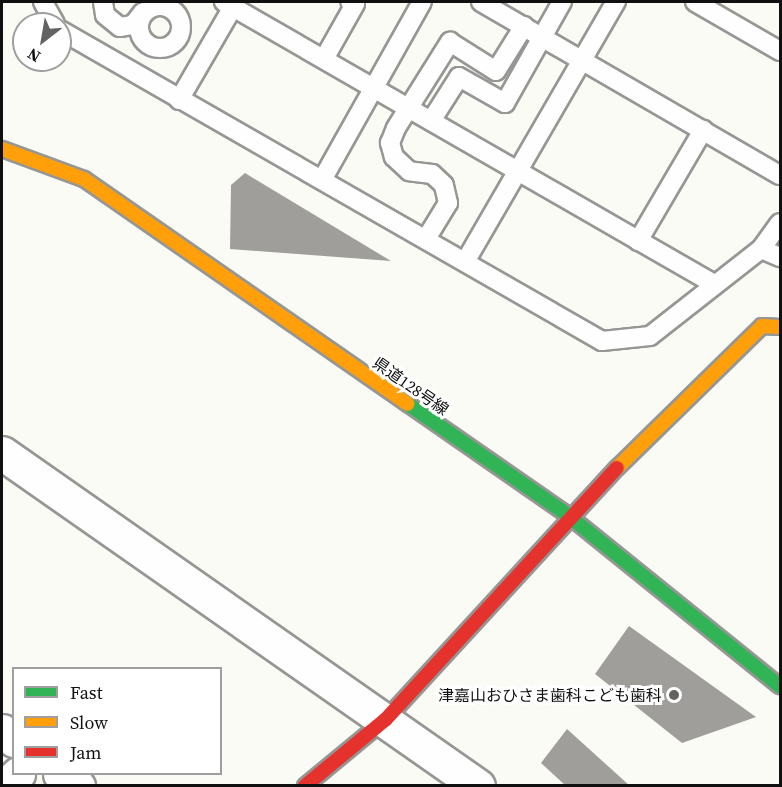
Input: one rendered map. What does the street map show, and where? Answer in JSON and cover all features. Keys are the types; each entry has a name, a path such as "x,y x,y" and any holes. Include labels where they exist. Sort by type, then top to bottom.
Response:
{"main road":[{"name":"県道128号線","path":"2,149 84,179 569,516 780,686"},
{"path":"305,786 386,719 569,516 762,326 780,327"}],"street":[{"path":"2,453 386,719 478,786"},
{"path":"5,786 17,775"},
{"path":"62,775 78,786"}],"lane":[{"path":"103,2 114,25 127,27 143,9 168,8 181,24 178,38 168,47 149,45 140,35 143,9"},
{"path":"324,59 355,4 351,2"},
{"path":"322,180 422,2"},
{"path":"482,2 780,175"},
{"path":"431,121 459,77 505,104 544,38 562,2"},
{"path":"465,262 616,2"},
{"path":"694,2 780,51"},
{"path":"179,100 205,55 229,4 714,285"},
{"path":"426,239 448,203 444,185 432,174 409,171 394,158 390,143 407,107 450,42 496,70 524,26"},
{"path":"72,37 602,340 650,336 761,249 780,223"},
{"path":"178,38 205,55"},
{"path":"638,241 703,130"},
{"path":"761,249 780,257"}],"building":[{"path":"245,173 391,261 230,249 231,185"},
{"name":"津嘉山おひさま歯科こども歯科","path":"629,626 756,717 682,743 595,674"},
{"path":"567,729 630,786 566,786 541,763"}],"traffic: fast":[{"path":"408,404 569,516 780,686"}],"traffic: slow":[{"path":"2,149 84,179 408,404"},
{"path":"617,468 762,326 780,327"}],"traffic: jam":[{"path":"305,786 386,719 617,468"}],"place":[{"name":"津嘉山おひさま歯科こども歯科","path":"674,695"}]}
